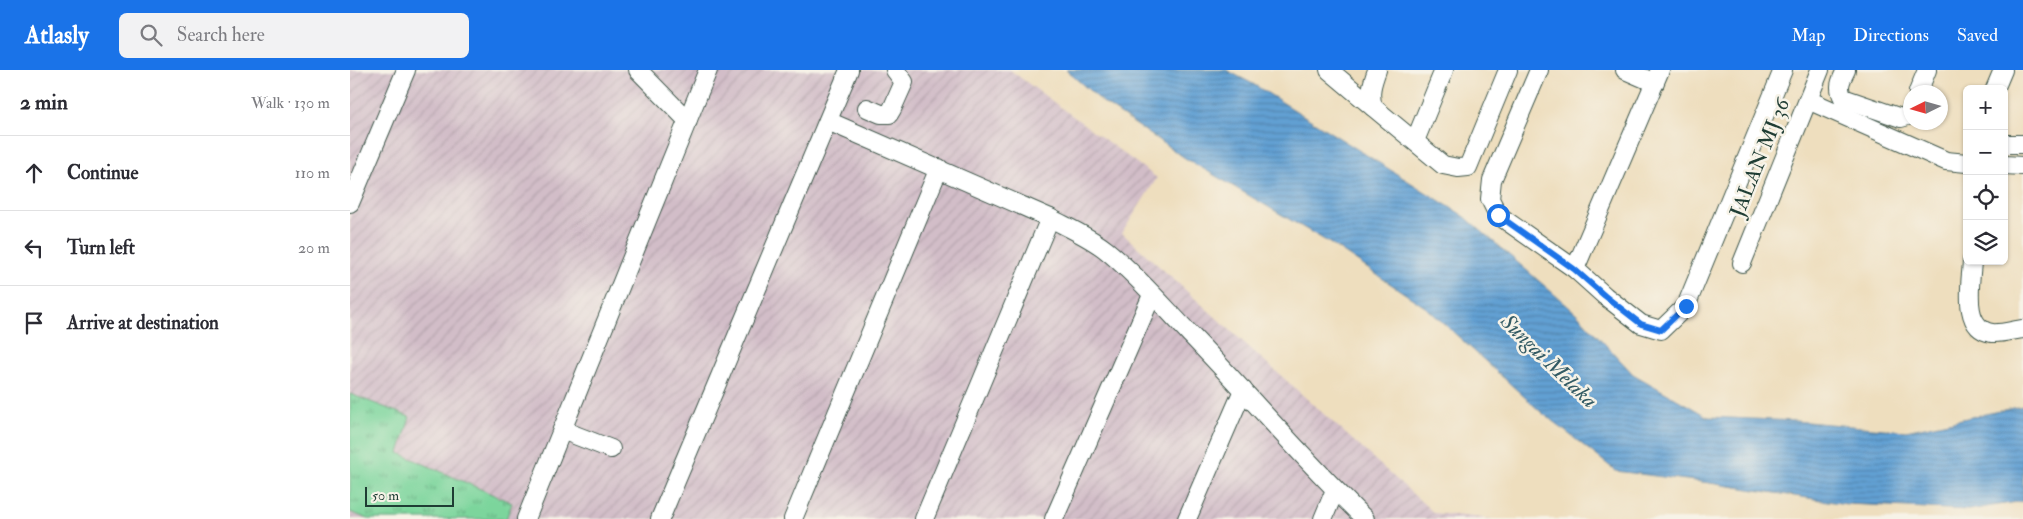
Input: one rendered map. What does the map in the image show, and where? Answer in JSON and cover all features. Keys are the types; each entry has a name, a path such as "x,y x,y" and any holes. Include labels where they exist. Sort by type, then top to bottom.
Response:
{"street":[{"path":"350,202 356,172 406,70"},
{"path":"638,70 688,121"},
{"path":"526,519 708,70"},
{"path":"660,519 849,70"},
{"path":"868,108 881,114 888,114 892,109 904,82 895,70"},
{"path":"1329,70 1442,165 1458,168 1468,167 1508,70"},
{"path":"1373,107 1370,96 1371,84 1377,70"},
{"path":"1415,141 1444,70"},
{"path":"1539,70 1492,180 1490,199 1498,215 1574,269 1641,324 1661,330 1686,306 1784,70"},
{"path":"1574,269 1658,76 1625,70"},
{"name":"JALAN MJ 36","path":"1742,263 1820,70"},
{"path":"1846,70 1839,85 1843,98 1903,117"},
{"path":"1921,85 1927,70"},
{"path":"1997,85 2003,70"},
{"path":"1808,100 1946,161 1963,163"},
{"path":"828,120 1050,218 1106,250 1243,390 1335,490 1366,519"},
{"path":"2008,144 2023,144"},
{"path":"2008,165 2023,166"},
{"path":"793,519 939,168"},
{"path":"924,519 1050,218"},
{"path":"1972,265 1969,309 1976,324 1991,333 2023,329"},
{"path":"1054,519 1152,295"},
{"path":"1187,519 1243,390"},
{"path":"562,430 611,449"},
{"path":"1323,519 1335,490"}],"shaded area":[{"path":"350,70 1010,70 1157,178 1122,233 1434,513 1493,519 350,519"}],"green space":[{"path":"350,394 410,417 399,453 512,503 506,519 368,519 350,512"}],"water":[{"name":"Sungai Melaka","path":"1066,70 1226,70 1253,84 1464,216 1577,314 1633,374 1708,417 1796,421 1906,431 2023,406 2023,501 1968,510 1847,504 1616,471 1541,412 1428,309 1328,242 1185,158 1104,103"}],"route":[{"path":"1498,215 1574,269 1641,324 1661,330 1686,306"}]}
